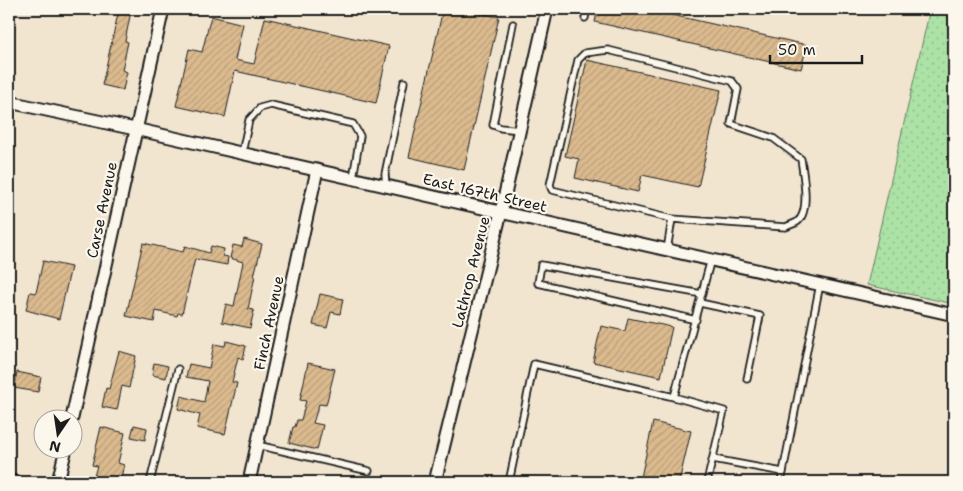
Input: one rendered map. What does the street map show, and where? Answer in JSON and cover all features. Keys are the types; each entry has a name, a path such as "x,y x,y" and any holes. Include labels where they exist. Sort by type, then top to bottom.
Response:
{"street":[{"name":"Carse Avenue","path":"74,408 163,9"},
{"name":"Lathrop Avenue","path":"435,482 501,212 547,9"},
{"name":"East 167th Street","path":"9,102 954,315"},
{"name":"Finch Avenue","path":"250,482 317,170"},
{"path":"58,482 64,458"},
{"path":"9,480 17,482"}],"lane":[{"path":"585,18 587,9"},
{"path":"513,24 493,124 501,128 520,130"},
{"path":"608,50 732,81 738,90 731,124 773,138 801,159 804,177 805,211 798,221 786,227 672,219 552,190 550,185 578,60 585,53 608,50"},
{"path":"386,186 385,174 404,82"},
{"path":"242,153 249,120 260,108 271,105 312,114 353,124 360,136 353,178"},
{"path":"667,250 672,219"},
{"path":"674,397 712,259"},
{"path":"696,320 538,283 542,265 702,294"},
{"path":"781,482 820,284"},
{"path":"700,303 760,316 747,379"},
{"path":"509,482 534,364 674,397 724,411 707,482"},
{"path":"150,482 178,369"},
{"path":"258,445 369,471"},
{"path":"713,459 783,472"}],"green space":[{"path":"930,9 954,9 954,304 867,285"}],"building":[{"path":"119,9 131,11 125,41 128,42 122,70 127,72 123,90 102,85"},
{"path":"443,9 461,9 499,17 464,170 409,157"},
{"path":"598,9 645,9 807,45 801,69 595,22"},
{"path":"211,16 243,24 235,60 254,64 265,18 389,46 376,103 235,71 225,117 176,106 189,49 202,52"},
{"path":"587,60 721,90 698,187 642,175 638,192 575,178 579,159 565,156"},
{"path":"244,239 262,244 248,309 254,310 250,328 222,322 226,304 234,306 243,262 230,258 233,245 242,247"},
{"path":"143,243 183,252 185,246 209,253 211,246 224,249 223,256 228,257 227,265 195,259 182,314 178,313 177,316 156,311 154,322 126,316"},
{"path":"43,261 71,267 59,319 26,310 30,292 36,293"},
{"path":"320,294 343,299 340,314 331,312 327,328 313,325"},
{"path":"628,318 672,327 661,377 593,362 601,326 625,331"},
{"path":"226,341 246,346 243,359 238,357 232,382 237,383 225,434 197,428 200,415 178,409 181,396 204,402 208,381 186,377 189,364 209,368 214,344 225,346"},
{"path":"119,351 136,356 129,388 122,386 117,410 102,407 106,388 109,389"},
{"path":"154,363 168,366 166,378 152,375"},
{"path":"308,363 335,369 326,405 319,404 313,423 323,425 317,450 289,443 293,427 295,427 297,420 301,420 306,401 300,400"},
{"path":"17,372 41,377 38,392 14,388"},
{"path":"653,422 691,431 679,482 640,482"},
{"path":"134,425 147,428 145,440 131,437"},
{"path":"101,427 125,433 118,463 124,465 120,482 94,476 97,466 92,465"}]}
